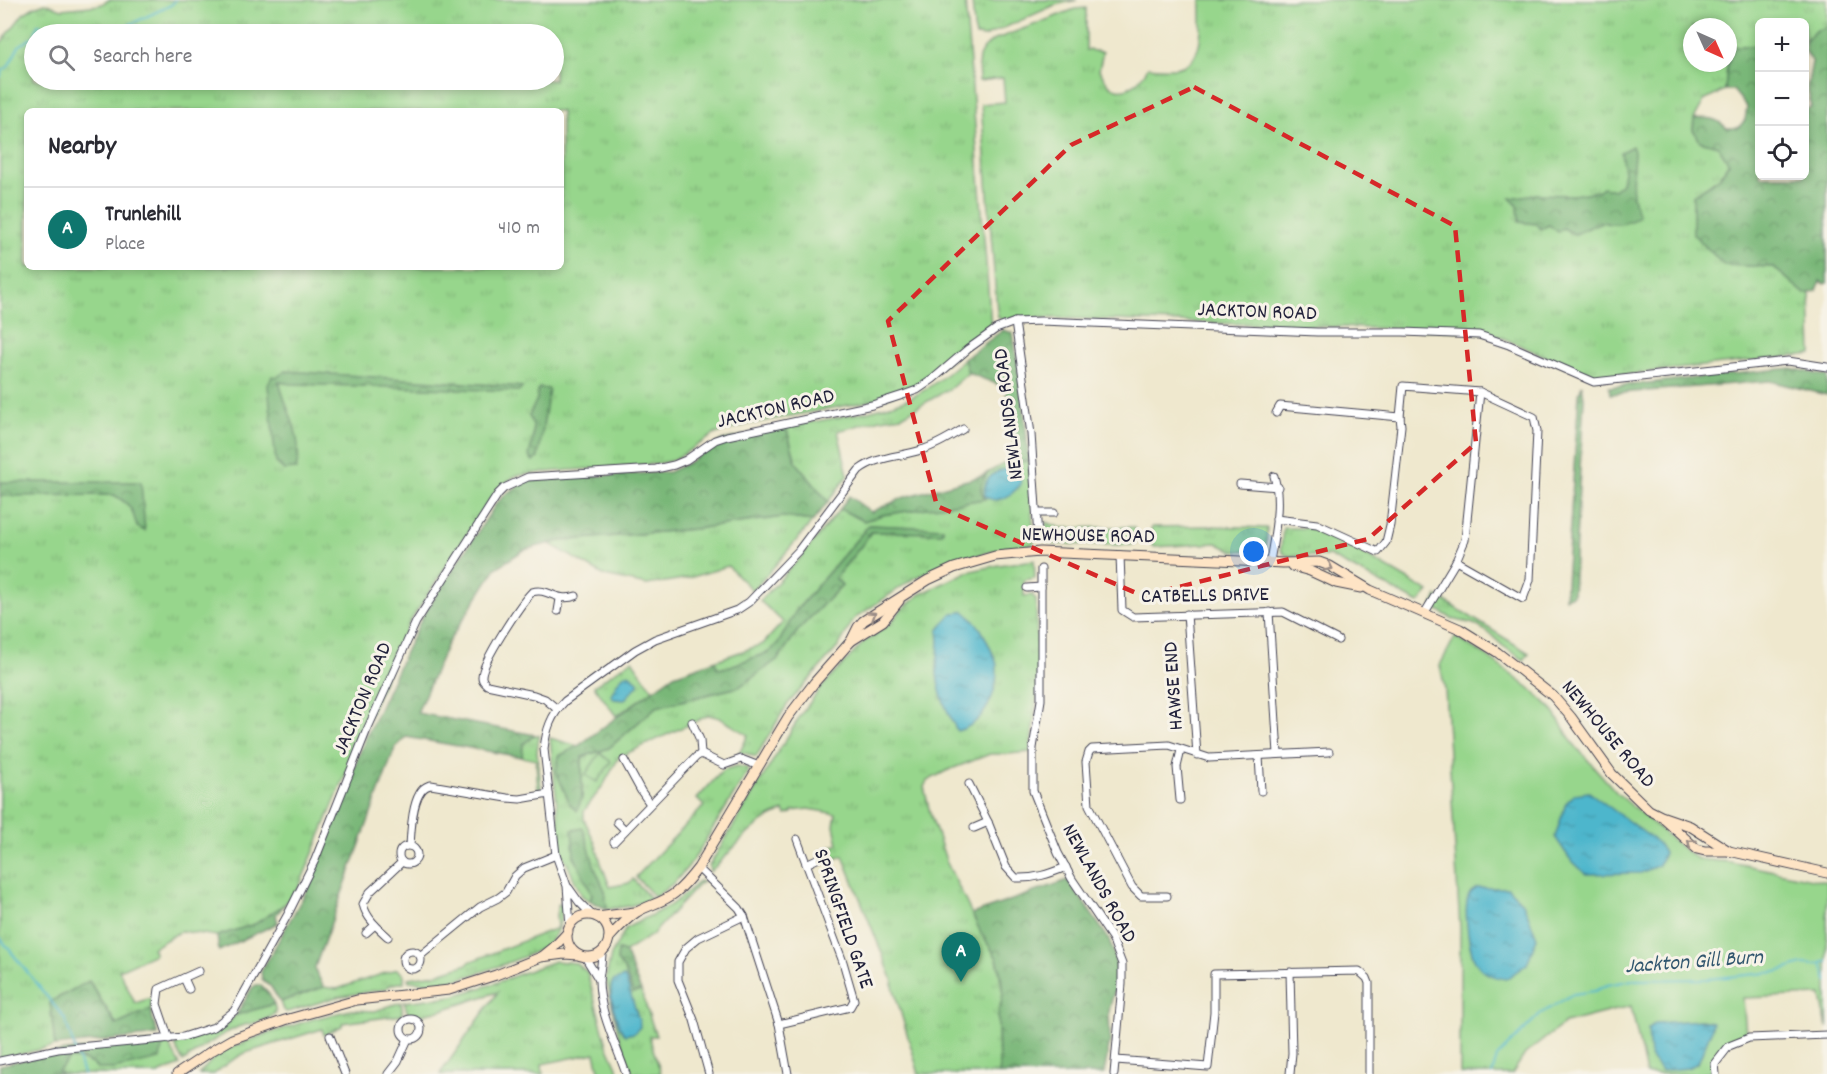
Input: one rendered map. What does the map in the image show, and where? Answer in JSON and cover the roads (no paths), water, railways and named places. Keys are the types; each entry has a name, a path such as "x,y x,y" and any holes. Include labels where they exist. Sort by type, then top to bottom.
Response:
{"street":[{"name":"JACKTON ROAD","path":"0,1061 69,1048 183,1037 214,1027 229,1016 239,1003 315,860 366,732 416,622 491,504 504,488 528,477 656,469 686,460 715,440 727,436 888,400 917,390 996,328 1015,322 1479,335 1509,345 1594,381 1788,361 1827,368"},
{"name":"NEWLANDS ROAD","path":"1015,322 1031,434 1038,537"},
{"path":"1276,519 1317,524 1378,552 1386,542 1390,525 1403,386 1480,392 1534,417 1537,431 1530,580 1523,599 1456,561"},
{"path":"1424,614 1456,561 1465,540 1480,392"},
{"path":"1276,413 1280,406 1400,417"},
{"path":"599,980 582,956 570,948 567,938 569,929 567,886 556,855 544,749 545,733 557,709 635,650 655,639 737,610 749,602 798,551 860,471 868,464 931,447 963,429"},
{"path":"1270,562 1278,487 1275,476"},
{"path":"1240,484 1278,487"},
{"path":"1037,513 1054,513"},
{"name":"NEWHOUSE ROAD","path":"609,938 621,924 638,912 674,894 687,882 698,868 788,717 851,641 863,621 928,580 954,568 995,556 1041,552 1324,564 1370,590 1478,639 1497,652 1553,696 1612,774 1649,810 1690,826 1729,851"},
{"name":"CATBELLS DRIVE","path":"1120,555 1122,610 1133,617 1283,612 1338,640"},
{"name":"NEWLANDS ROAD","path":"1041,569 1041,700 1033,748 1034,791 1072,879 1112,938 1122,964 1114,1074"},
{"path":"1027,588 1041,587"},
{"path":"557,709 545,699 534,695 486,685 482,678 489,655 529,595 535,590 560,599 576,596"},
{"path":"558,611 560,599"},
{"path":"1269,612 1278,754"},
{"name":"HAWSE END","path":"1187,614 1197,755"},
{"path":"692,722 700,740 701,754"},
{"path":"1167,896 1141,896 1132,887 1089,805 1086,762 1092,749 1169,745 1209,758 1329,752"},
{"path":"1180,800 1177,767 1181,750"},
{"path":"701,754 724,765 741,759 759,766"},
{"path":"614,842 701,754"},
{"path":"1259,756 1261,791"},
{"path":"624,760 650,804"},
{"path":"969,784 1006,867 1016,878 1028,879 1066,867"},
{"path":"410,846 412,816 421,789 425,786 431,785 513,798 549,794"},
{"name":"NEWHOUSE ROAD","path":"1661,816 1697,849 1729,851 1827,873"},
{"path":"617,822 625,830"},
{"path":"974,828 987,822"},
{"name":"SPRINGFIELD GATE","path":"779,1023 850,1007 854,1003 854,996 843,962 797,839"},
{"path":"410,846 417,852 417,858 410,864 402,862 399,856 404,847 410,846"},
{"path":"420,956 480,907 506,892 524,868 556,855"},
{"path":"806,864 819,858"},
{"path":"388,937 375,925 364,910 363,904 370,892 402,862"},
{"path":"698,868 744,916 779,1023 788,1074"},
{"path":"177,1074 232,1039 285,1020 357,1000 449,990 541,957 564,954 594,956 606,948 609,938 608,928 603,921 579,902 567,886"},
{"name":"NEWHOUSE ROAD","path":"595,916 638,912"},
{"path":"541,957 554,947 574,920 580,916 595,916"},
{"path":"709,1074 694,1020 678,980 678,962 686,948 698,938 744,916"},
{"path":"366,933 375,925"},
{"path":"602,952 599,980 602,1002 611,1035 626,1074"},
{"path":"169,1039 158,1004 158,993 163,987 199,971"},
{"path":"1116,1060 1207,1071 1214,1012 1214,974 1359,971 1369,983 1369,1074"},
{"path":"1290,972 1292,1053 1290,1074"},
{"path":"184,978 189,989"},
{"path":"1716,1074 1715,1064 1729,1046 1749,1038 1827,1035"},
{"path":"330,1036 345,1074"},
{"path":"388,1074 398,1061 408,1039"},
{"path":"189,1074 200,1060"}],"water":[{"path":"1005,469 1015,471 1020,477 1021,484 1004,498 995,500 985,496 986,482"},
{"path":"964,611 984,634 997,665 997,676 988,706 975,722 957,731 939,688 938,631 951,614"},
{"path":"625,674 629,674 638,681 638,685 624,700 614,699 611,695"},
{"path":"1589,792 1658,843 1664,853 1659,865 1641,873 1586,874 1570,859 1555,837 1566,803 1575,794"},
{"path":"1477,888 1508,888 1524,905 1537,938 1527,964 1506,979 1483,971 1471,951 1467,908 1471,893"},
{"path":"624,977 640,1027 634,1033 625,1035 616,1017 611,993 613,981"},
{"path":"1701,1020 1713,1022 1698,1063 1688,1068 1661,1071 1650,1057 1648,1029 1655,1023"}],"waterway":[{"path":"131,24 171,5 176,0"},
{"path":"0,77 19,46 24,43"},
{"path":"0,938 65,1019 83,1074"},
{"name":"Jackton Gill Burn","path":"1492,1074 1497,1057 1540,1014 1573,994 1595,991 1607,985 1632,980 1707,979 1776,972 1803,964 1816,965 1827,961"},
{"path":"1822,963 1827,981"}],"place":[{"name":"Trunlehill","path":"961,982"}]}
